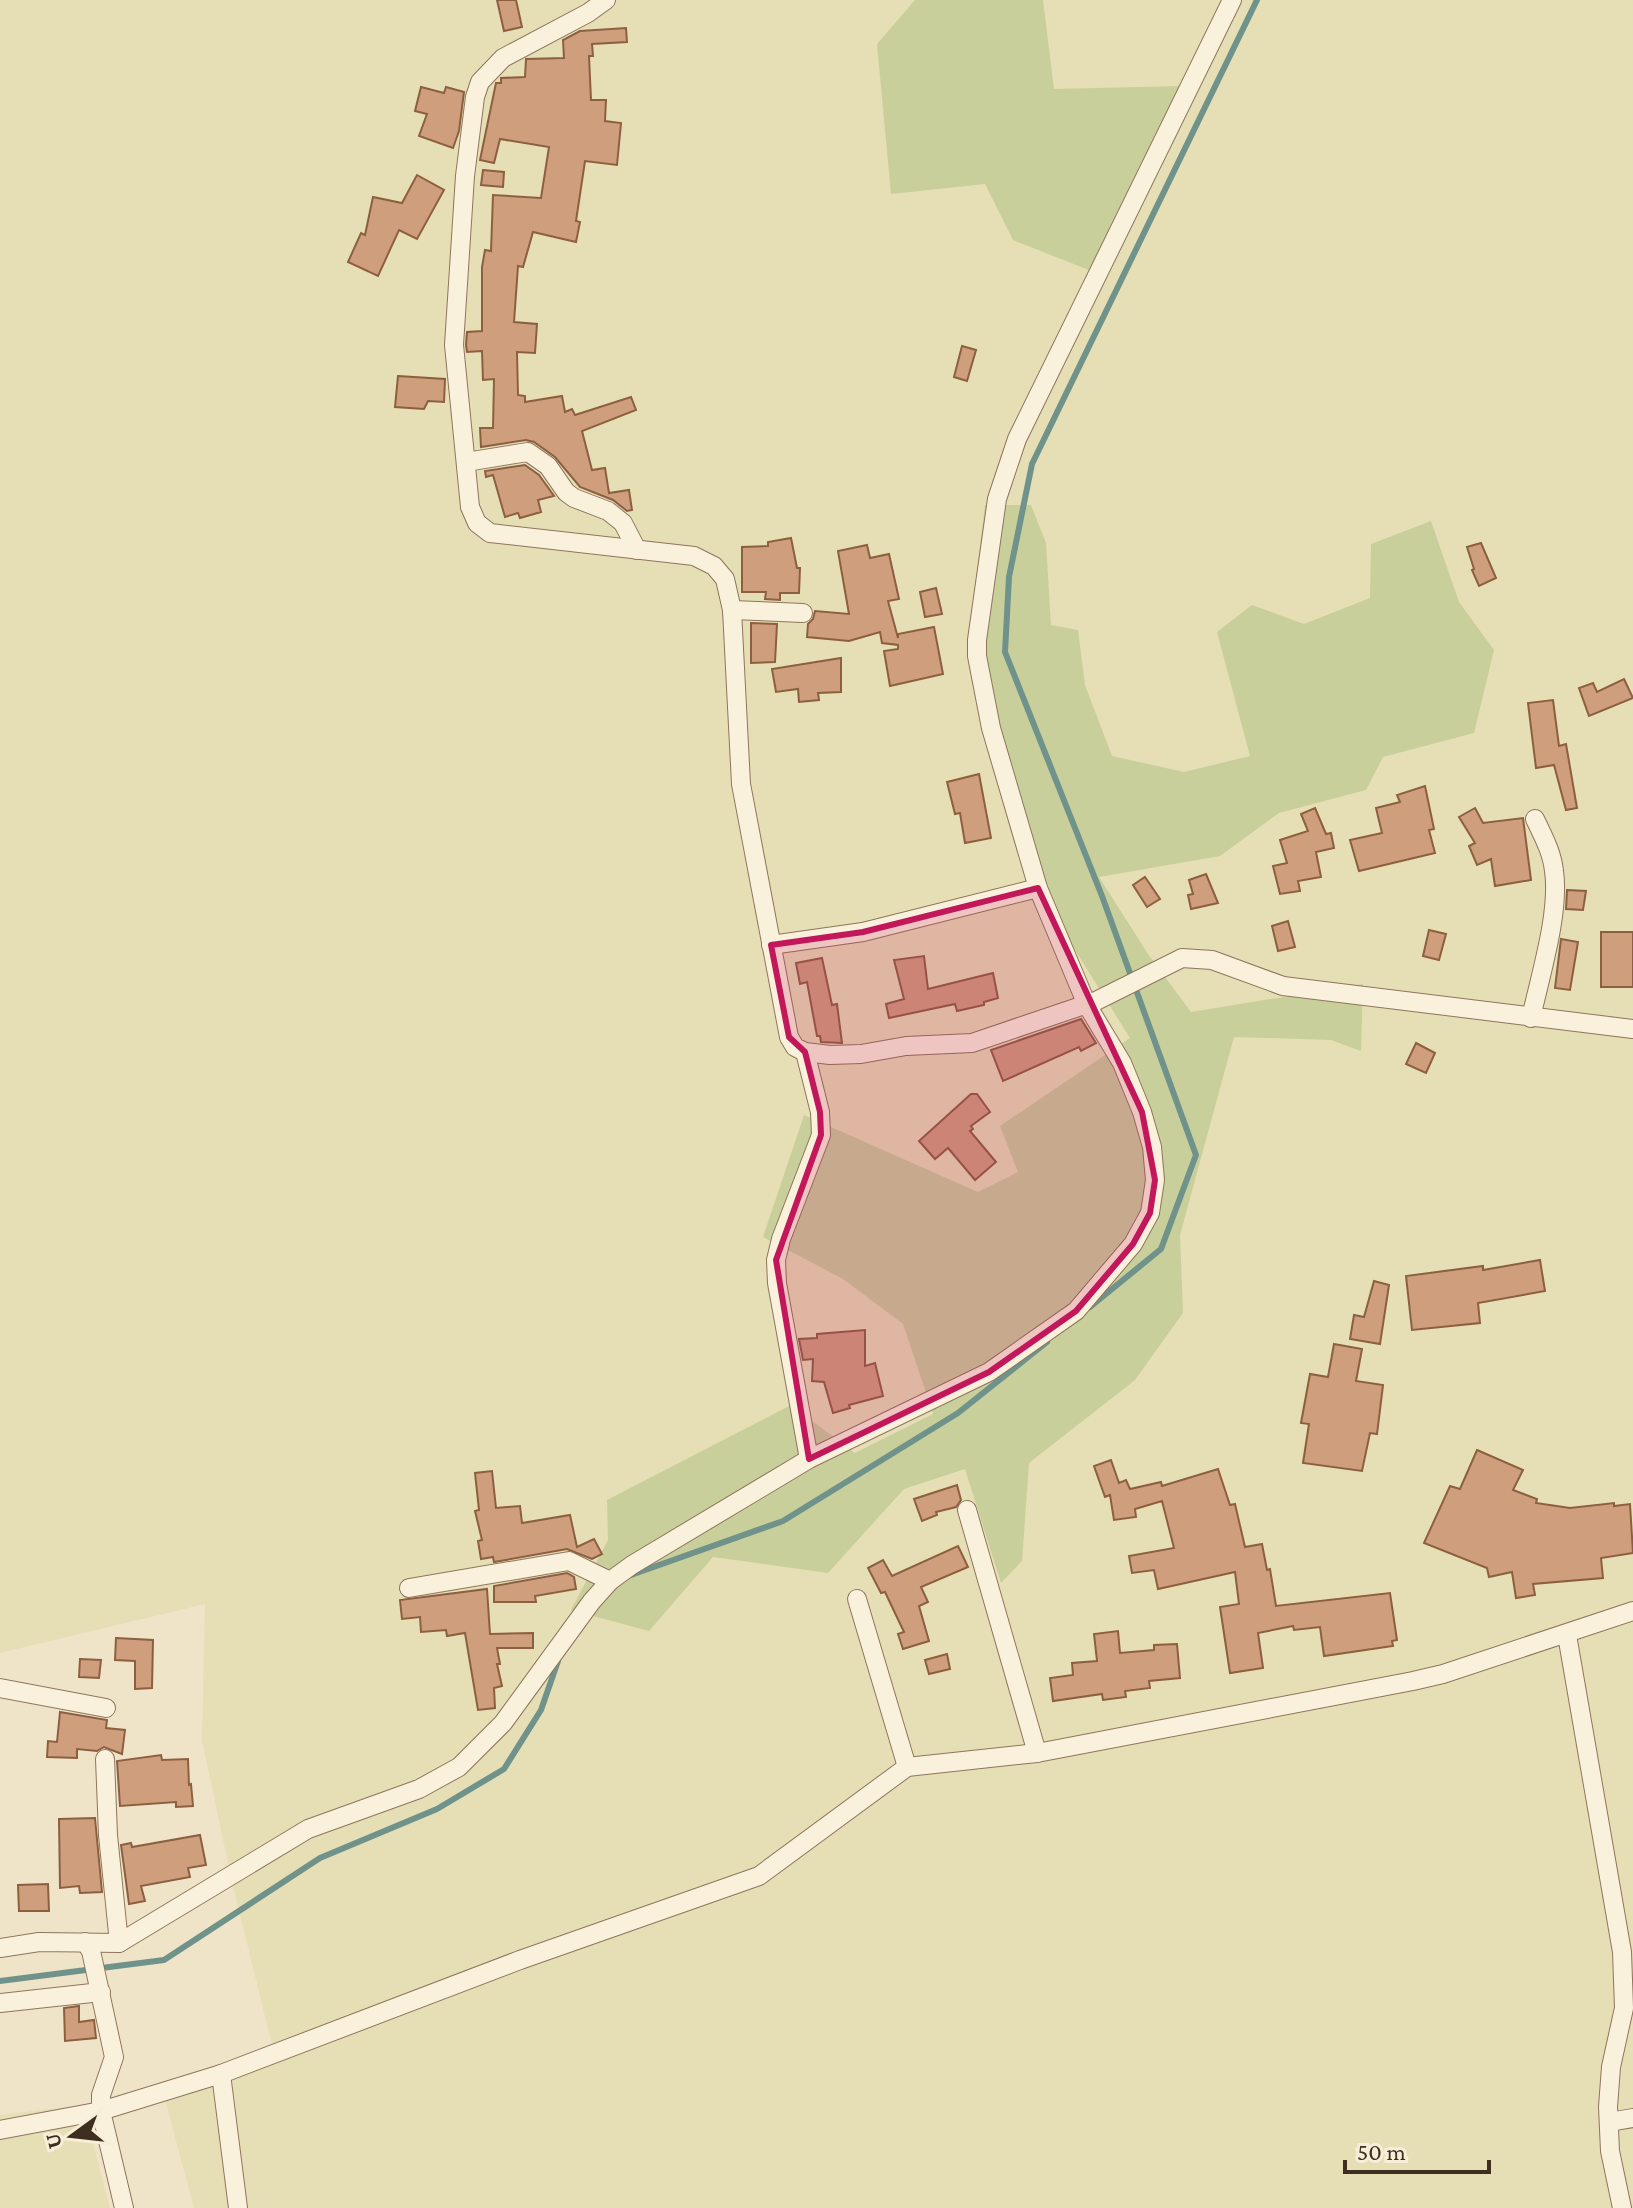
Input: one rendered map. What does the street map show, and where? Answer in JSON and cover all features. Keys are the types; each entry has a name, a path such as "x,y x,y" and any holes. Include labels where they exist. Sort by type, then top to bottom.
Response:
{"street":[{"path":"606,0 588,13 503,58 480,82 465,176 454,345 470,507 477,523 490,533 694,556 714,566 725,579 732,610 741,784 789,1037 795,1047 805,1052 861,1054 906,1046 972,1043 1092,1003 1182,958 1212,960 1283,986 1633,1029"},
{"path":"0,1948 39,1942 88,1947 119,1943 308,1829 419,1789 459,1767 503,1723 610,1581 809,1459 989,1372 1076,1311 1133,1244 1150,1213 1155,1180 1152,1147 1122,1063 1038,888 991,728 977,656 997,499 1017,439 1232,0"},
{"path":"466,462 528,452 548,466 566,492 574,498 608,511 623,523 637,550"},
{"path":"732,610 803,613"},
{"path":"1531,1018 1555,899 1555,872 1550,848 1535,819"},
{"path":"771,945 863,932 1038,888"},
{"path":"805,1052 820,1112 821,1135 781,1239 776,1260 777,1283 809,1459"},
{"path":"967,1510 1037,1753"},
{"path":"409,1588 569,1561 610,1581"},
{"path":"857,1599 907,1767"},
{"path":"0,2130 101,2111 221,2074 520,1960 759,1876 907,1767 1037,1753 1413,1681 1567,1635 1633,1611"},
{"path":"1567,1635 1622,1952 1624,2008 1611,2067 1609,2122 1610,2151 1622,2208"},
{"path":"0,1688 106,1708"},
{"path":"105,1759 108,1835 119,1943"},
{"path":"88,1947 114,2057 101,2095 101,2111 124,2208"},
{"path":"0,2003 100,1988"},
{"path":"221,2074 238,2208"},
{"path":"1609,2122 1633,2118"}],"highlighted area":[{"path":"1038,888 1142,1112 1155,1180 1150,1213 1133,1244 1076,1311 989,1372 809,1459 776,1260 821,1135 820,1112 805,1052 789,1037 771,945 863,932"}],"shaded area":[{"path":"0,0 1633,0 1633,2208 194,2208 163,2092 274,2053 232,1882 202,1740 205,1604 0,1653"},
{"path":"83,2105 110,2208 0,2208 0,2115"}],"green space":[{"path":"915,0 1043,0 1054,89 1182,86 1089,270 1013,240 985,184 891,194 877,44"},
{"path":"985,505 1031,505 1046,543 1051,625 1078,630 1085,685 1112,756 1184,772 1250,756 1217,632 1252,605 1304,624 1370,598 1371,544 1431,521 1459,602 1494,650 1474,733 1383,757 1366,790 1279,813 1220,856 1099,877 1148,954 1191,1012 1363,984 1361,1051 1331,1040 1234,1037 1180,1235 1183,1313 1135,1380 1029,1463 1022,1561 1001,1583 965,1469 904,1489 828,1573 713,1557 649,1631 571,1610 608,1540 607,1500 791,1405 855,1453 933,1414 903,1324 843,1279 763,1237 804,1115 978,1192 1018,1172 1000,1126 1130,1038 1070,942 1013,837 996,757 973,604"}],"building":[{"path":"497,0 516,0 522,27 504,31"},
{"path":"626,28 627,42 592,44 593,56 589,56 591,100 606,100 605,121 621,123 617,165 585,161 576,242 533,232 523,267 518,266 514,322 537,324 535,353 517,352 518,395 525,396 525,402 562,396 565,412 572,409 575,415 631,397 636,410 582,431 592,470 605,468 609,493 629,490 632,510 627,511 613,500 580,487 555,457 534,442 526,440 481,447 480,428 493,428 494,379 483,380 482,351 467,352 466,345 467,332 482,331 482,267 485,250 491,251 493,195 541,198 549,147 500,139 494,163 480,160 496,83 501,83 501,78 525,77 526,59 564,58 563,40 580,31"},
{"path":"421,87 444,93 446,87 464,92 459,131 453,148 419,136 427,114 415,111"},
{"path":"483,170 504,172 503,187 481,185"},
{"path":"417,175 444,190 417,239 399,230 378,276 348,262 361,233 365,235 373,197 402,203"},
{"path":"962,346 976,350 967,381 954,377"},
{"path":"398,376 445,379 444,402 428,401 424,409 395,407"},
{"path":"525,465 539,475 554,496 538,500 541,512 520,518 518,513 505,517 493,475 486,477 485,471"},
{"path":"791,538 797,568 800,568 799,593 780,593 780,600 765,599 766,592 742,592 742,547 768,546 768,542"},
{"path":"1481,543 1496,578 1479,586 1467,547"},
{"path":"867,545 870,558 889,554 899,599 888,601 898,638 898,634 934,627 943,674 890,686 884,651 898,649 898,645 882,643 880,632 849,641 807,637 808,624 815,611 849,614 838,551"},
{"path":"936,588 942,614 925,617 920,592"},
{"path":"751,623 777,624 775,662 751,663"},
{"path":"841,658 841,692 818,693 819,700 799,702 798,689 776,692 772,669"},
{"path":"1624,679 1633,698 1589,716 1579,688 1593,683 1597,692"},
{"path":"1553,700 1559,746 1566,744 1577,808 1566,810 1554,765 1536,768 1528,703"},
{"path":"979,774 991,838 965,843 960,813 955,814 947,782"},
{"path":"1425,786 1434,829 1429,830 1435,853 1359,871 1350,840 1382,833 1376,808 1400,802 1397,795"},
{"path":"1315,808 1326,834 1331,833 1334,848 1316,852 1321,877 1298,881 1300,891 1280,894 1273,866 1287,863 1280,840 1308,831 1301,814"},
{"path":"1475,808 1483,823 1523,818 1531,880 1495,886 1491,859 1477,865 1469,846 1475,843 1459,817"},
{"path":"1206,874 1218,903 1191,909 1188,895 1193,894 1189,880"},
{"path":"1145,877 1160,899 1147,907 1133,885"},
{"path":"1567,890 1586,891 1583,910 1566,909"},
{"path":"1288,921 1295,947 1278,951 1272,926"},
{"path":"1429,930 1446,934 1439,960 1423,956"},
{"path":"1601,932 1633,932 1633,987 1601,987"},
{"path":"1561,939 1578,942 1570,990 1555,988"},
{"path":"924,956 928,989 993,973 998,998 984,1002 984,1005 957,1011 955,1004 889,1018 886,1004 904,999 894,960"},
{"path":"822,958 832,1005 837,1004 842,1043 821,1042 820,1036 817,1036 807,982 800,984 796,963"},
{"path":"1081,1019 1096,1043 1081,1051 1079,1047 1003,1081 991,1050"},
{"path":"1416,1043 1435,1053 1426,1073 1406,1064"},
{"path":"971,1094 977,1094 990,1112 971,1126 973,1129 970,1131 996,1162 975,1180 948,1148 935,1159 919,1141"},
{"path":"1540,1260 1545,1291 1478,1303 1480,1323 1412,1330 1406,1276 1483,1266 1483,1270"},
{"path":"1374,1281 1389,1285 1380,1344 1350,1339 1354,1315 1364,1317"},
{"path":"865,1330 865,1366 875,1363 883,1396 849,1405 850,1408 833,1413 824,1382 812,1381 813,1359 803,1360 799,1339 817,1338 817,1334"},
{"path":"1334,1344 1362,1349 1356,1381 1383,1385 1377,1434 1370,1433 1362,1471 1303,1463 1309,1424 1301,1423 1310,1374 1328,1377"},
{"path":"1477,1450 1523,1470 1513,1490 1537,1499 1536,1503 1570,1508 1630,1504 1633,1553 1601,1558 1603,1578 1533,1584 1535,1595 1516,1598 1512,1572 1489,1577 1487,1568 1424,1543 1450,1486 1460,1489"},
{"path":"1111,1460 1119,1483 1126,1480 1130,1489 1161,1482 1162,1486 1218,1469 1230,1505 1235,1504 1245,1547 1262,1544 1276,1606 1390,1593 1397,1640 1392,1641 1393,1646 1324,1656 1320,1627 1294,1630 1293,1626 1258,1633 1263,1668 1230,1673 1220,1607 1239,1604 1235,1572 1158,1589 1154,1570 1132,1573 1129,1556 1174,1548 1162,1501 1135,1509 1136,1517 1114,1520 1110,1495 1105,1497 1094,1466"},
{"path":"492,1471 496,1508 520,1506 522,1523 570,1515 577,1547 594,1539 602,1554 592,1559 567,1549 494,1562 493,1557 481,1559 478,1541 482,1540 475,1511 479,1510 475,1473"},
{"path":"957,1485 961,1500 956,1507 936,1512 937,1515 922,1521 914,1499"},
{"path":"958,1546 968,1567 921,1587 928,1602 919,1606 929,1641 903,1649 898,1634 904,1632 885,1592 881,1593 868,1568 883,1560 892,1576"},
{"path":"567,1573 574,1577 576,1589 535,1596 536,1602 494,1602 494,1586"},
{"path":"487,1589 490,1634 533,1633 533,1648 497,1648 502,1686 494,1688 495,1708 478,1710 465,1633 447,1636 446,1630 421,1632 420,1617 402,1619 400,1600"},
{"path":"1118,1631 1120,1653 1154,1650 1154,1645 1177,1644 1180,1678 1149,1681 1150,1688 1125,1691 1126,1697 1103,1700 1102,1694 1053,1701 1050,1678 1073,1675 1072,1663 1097,1661 1094,1634"},
{"path":"116,1638 153,1640 152,1688 135,1689 135,1661 115,1660"},
{"path":"947,1654 950,1669 929,1674 925,1660"},
{"path":"80,1659 101,1660 99,1678 79,1677"},
{"path":"60,1712 107,1720 106,1728 125,1730 122,1754 104,1747 97,1751 77,1749 77,1758 47,1757 48,1741 57,1742"},
{"path":"161,1755 162,1760 188,1759 193,1806 176,1807 176,1802 120,1806 117,1761"},
{"path":"95,1818 102,1892 80,1893 79,1886 60,1888 59,1819"},
{"path":"200,1835 206,1865 188,1868 190,1877 141,1886 145,1901 129,1904 121,1845 131,1843 132,1847"},
{"path":"48,1884 49,1911 19,1911 18,1885"},
{"path":"79,2006 79,2022 94,2020 96,2038 65,2041 64,2008"}],"waterway":[{"path":"1090,1307 1161,1249 1196,1155 1102,896 1005,652 1009,577 1032,464 1257,0"},
{"path":"631,1575 783,1521 958,1413 1047,1342"},
{"path":"0,1981 164,1960 320,1858 437,1809 504,1769 541,1710 558,1661"}]}
